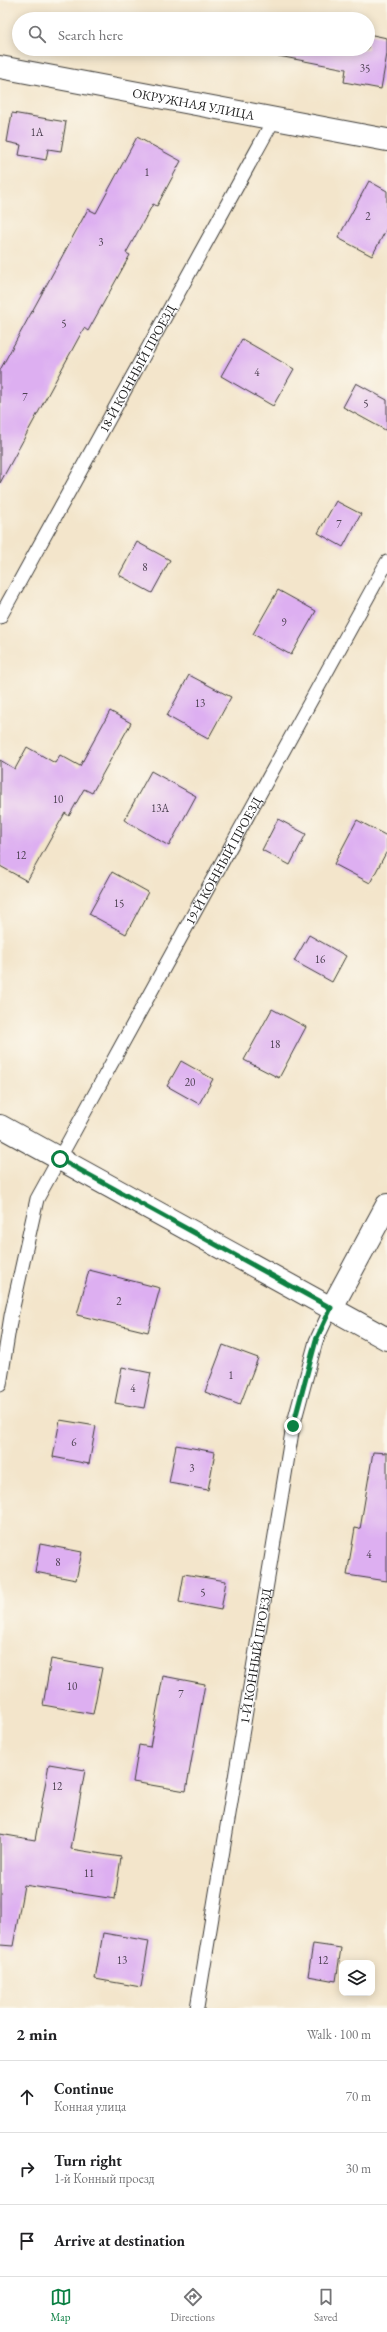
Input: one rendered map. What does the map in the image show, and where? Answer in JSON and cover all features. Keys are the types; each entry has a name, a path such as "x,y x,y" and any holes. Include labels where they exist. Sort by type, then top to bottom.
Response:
{"street":[{"name":"ОКРУЖНАЯ УЛИЦА","path":"0,67 387,140"},
{"path":"0,1126 387,1340"},
{"path":"331,1308 387,1205"}],"lane":[{"name":"18-Й КОННЫЙ ПРОЕЗД","path":"0,617 274,119"},
{"name":"19-Й КОННЫЙ ПРОЕЗД","path":"0,1385 11,1316 37,1199 387,562"},
{"name":"1-Й КОННЫЙ ПРОЕЗД","path":"197,2008 293,1426 316,1340 331,1308"}],"building":[{"path":"375,35 387,38 387,54 381,89 344,82 346,69 279,56 375,56"},
{"path":"12,113 66,122 61,151 48,149 46,160 19,155 21,145 7,142"},
{"path":"137,137 181,161 157,206 153,204 126,253 130,255 88,331 84,328 0,483 0,370 88,209 96,213"},
{"path":"369,181 387,191 387,228 372,256 338,238"},
{"path":"242,339 294,369 273,406 221,376"},
{"path":"356,383 387,400 387,431 343,407"},
{"path":"336,501 361,514 343,547 318,533"},
{"path":"137,542 170,560 152,593 119,575"},
{"path":"278,590 316,611 291,655 253,634"},
{"path":"189,675 231,697 208,739 167,716"},
{"path":"110,711 131,723 92,793 84,789 69,816 65,813 27,881 0,866 0,760 15,769 27,747 55,763 60,755 80,766"},
{"path":"151,771 196,796 169,846 124,820"},
{"path":"278,819 306,834 290,865 262,850"},
{"path":"357,820 387,836 387,851 370,883 334,864"},
{"path":"112,872 148,892 126,934 89,914"},
{"path":"309,935 346,956 332,982 294,961"},
{"path":"272,1009 306,1027 279,1078 244,1060"},
{"path":"181,1061 213,1079 199,1104 167,1086"},
{"path":"89,1270 160,1288 148,1332 77,1315"},
{"path":"223,1345 258,1358 240,1405 205,1392"},
{"path":"122,1367 151,1373 144,1408 115,1403"},
{"path":"60,1420 96,1426 89,1464 53,1457"},
{"path":"176,1445 215,1452 208,1490 169,1483"},
{"path":"373,1452 387,1453 387,1581 347,1575 355,1528 360,1529"},
{"path":"40,1544 82,1552 76,1580 35,1572"},
{"path":"184,1574 226,1581 221,1610 179,1602"},
{"path":"51,1659 102,1668 93,1714 43,1705"},
{"path":"163,1676 205,1684 186,1791 133,1782 139,1745 150,1747"},
{"path":"49,1764 85,1770 71,1849 121,1857 115,1899 24,1885 13,1946 0,1945 0,1834 35,1840"},
{"path":"103,1933 149,1941 141,1987 95,1979"},
{"path":"313,1944 341,1948 336,1981 308,1976"}],"route":[{"path":"60,1159 331,1308 316,1340 293,1426"}]}
